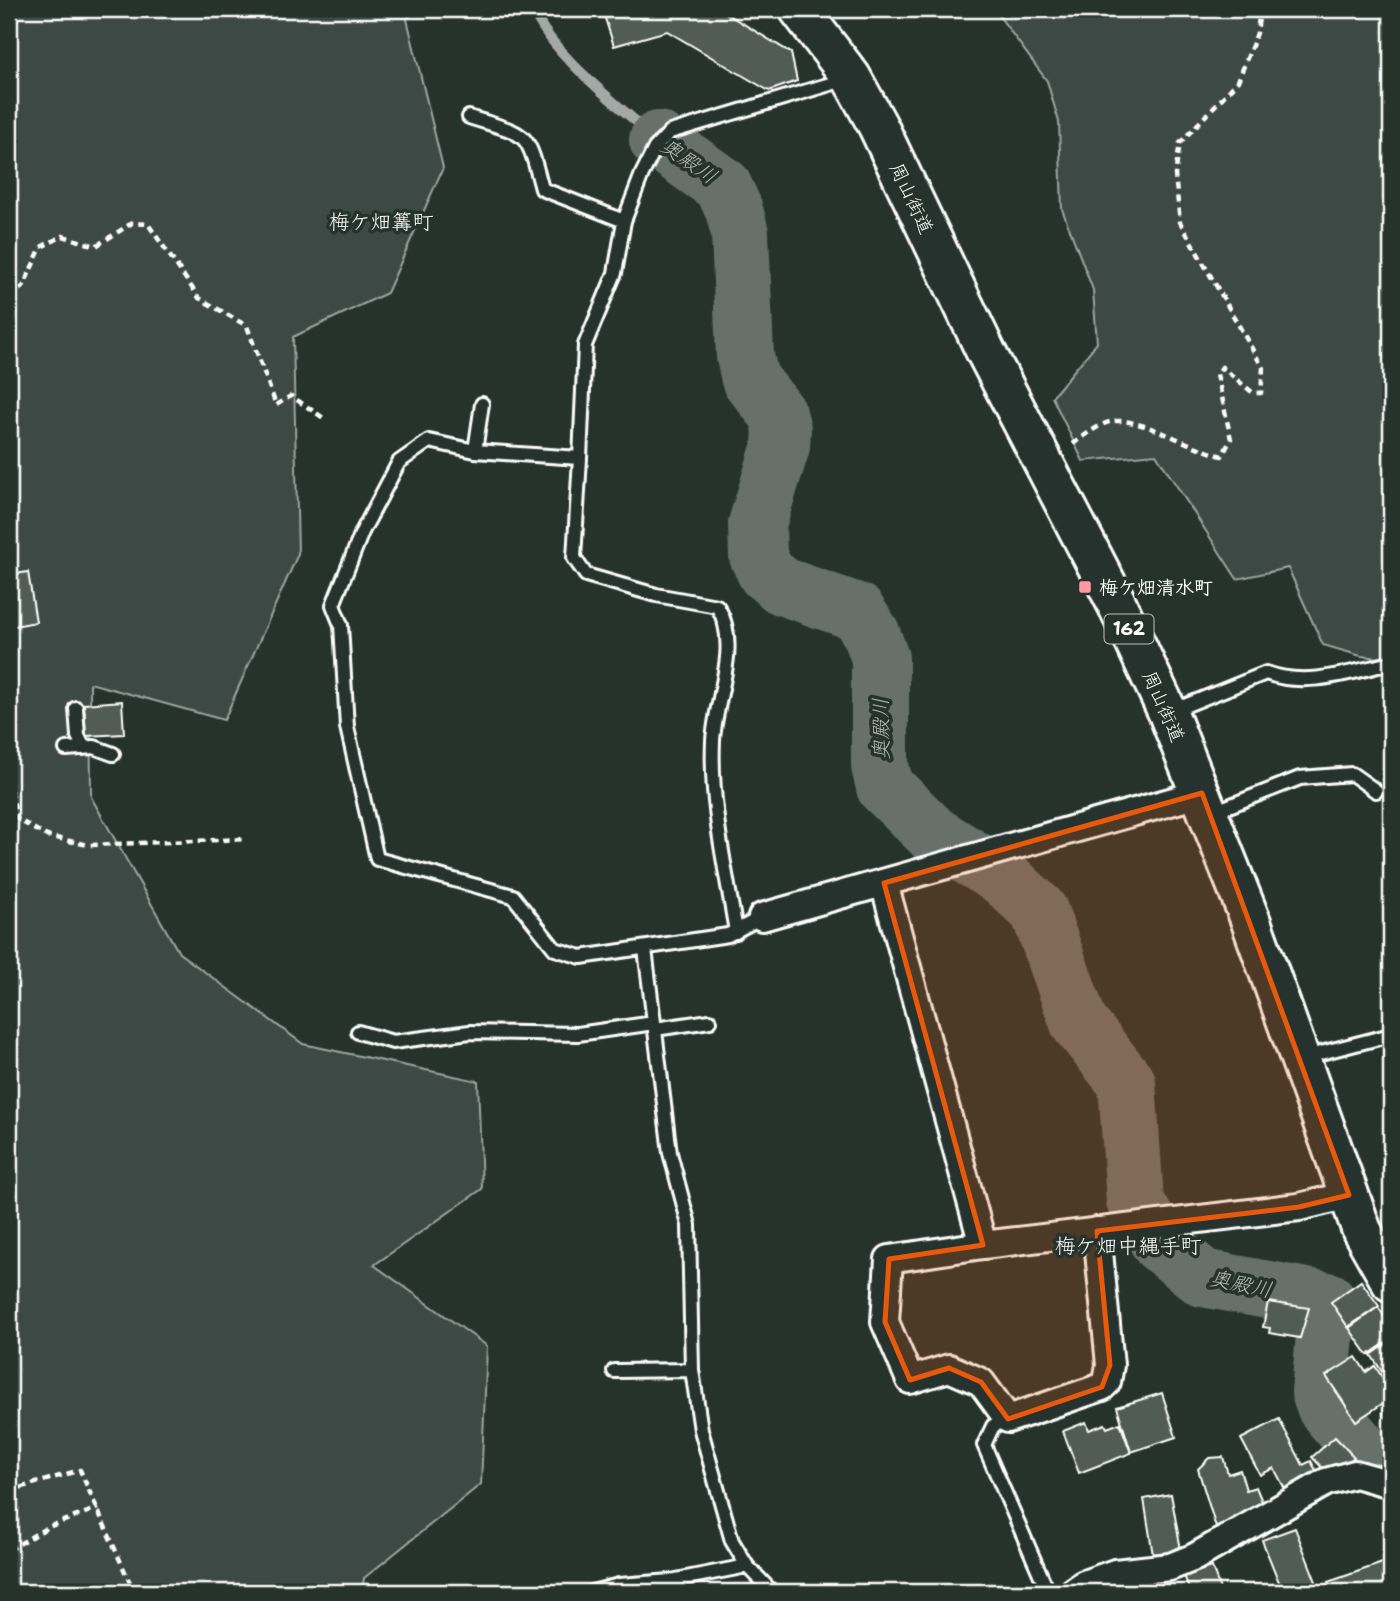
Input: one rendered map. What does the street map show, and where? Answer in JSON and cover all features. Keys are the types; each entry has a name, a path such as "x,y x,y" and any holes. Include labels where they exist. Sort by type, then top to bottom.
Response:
{"highway":[{"name":"周山街道","path":"799,9 851,78 878,125 986,352 1117,604 1168,713 1206,803 1362,1231 1391,1282"}],"street":[{"path":"762,917 969,859 1206,803"},
{"path":"884,883 983,1245"},
{"path":"1097,1231 1110,1365 1108,1382 1102,1387 1008,1419 981,1382 949,1368 910,1380 885,1322 889,1259 983,1245 1097,1231 1146,1225 1299,1207 1349,1195"},
{"path":"1073,1592 1084,1584 1115,1573 1170,1567 1195,1557 1326,1482 1355,1474 1391,1484"}],"lane":[{"path":"736,932 716,811 713,739 722,700 727,622 717,606 656,595 586,575 574,558 585,345 615,273 624,221 655,148 670,131 851,78"},
{"path":"470,117 520,133 530,145 542,189 624,221"},
{"path":"475,451 482,404"},
{"path":"580,458 475,451 429,441 399,462 362,532 333,605 341,625 347,727 377,859 513,896 555,949 581,957 645,949 736,932 762,917"},
{"path":"1168,713 1266,673 1282,679 1306,681 1391,663"},
{"path":"76,708 78,736 83,748"},
{"path":"66,749 94,747 113,754"},
{"path":"1206,803 1300,778 1352,774 1376,790"},
{"path":"645,949 670,1153 689,1225 692,1370 701,1430 732,1541 747,1566 772,1592"},
{"path":"358,1032 393,1042 470,1032 578,1034 710,1021"},
{"path":"1298,1059 1391,1035"},
{"path":"614,1371 692,1370"},
{"path":"1008,1419 993,1426 984,1445 1048,1592"},
{"path":"592,1592 619,1585 671,1581 747,1566"}],"path":[{"path":"1044,465 1087,433 1113,421 1138,423 1195,449 1222,456 1231,439 1217,374 1222,367 1253,393 1261,393 1263,368 1180,222 1175,175 1180,143 1238,81 1257,33 1260,9"},
{"path":"9,295 23,287 41,247 63,236 96,246 132,223 148,224 199,298 247,326 276,405 291,396 325,419"},
{"path":"9,779 17,819 47,836 88,845 246,839"},
{"path":"9,1491 80,1469 134,1592"},
{"path":"9,1550 48,1527 98,1508"}],"highlighted area":[{"path":"1202,793 1349,1195 1299,1207 1097,1231 1110,1365 1102,1387 1008,1419 981,1382 949,1368 910,1380 885,1322 889,1259 983,1245 884,883"}],"shaded area":[{"path":"9,9 416,9 407,19 443,168 387,293 293,337 298,554 224,720 90,683 91,797 179,953 303,1044 478,1081 482,1189 374,1265 487,1346 481,1484 364,1578 362,1592 9,1592"},
{"path":"994,9 1391,9 1391,659 1361,656 1323,645 1288,568 1237,579 1156,454 1083,461 1052,397 1097,343 1093,290 1062,209 1059,122 1047,81"}],"building":[{"path":"602,9 719,9 791,53 797,81 769,91 667,31 614,46"},
{"path":"28,572 36,622 9,627 9,575"},
{"path":"122,701 124,734 86,736 84,704"},
{"path":"1361,1281 1379,1306 1348,1327 1331,1302"},
{"path":"1268,1302 1309,1308 1300,1338 1269,1333 1270,1328 1263,1327"},
{"path":"1378,1307 1391,1326 1391,1339 1368,1355 1349,1328"},
{"path":"1391,1341 1391,1385 1371,1355"},
{"path":"1356,1357 1366,1372 1375,1366 1391,1391 1391,1398 1356,1421 1326,1376"},
{"path":"1162,1393 1176,1437 1131,1452 1117,1407"},
{"path":"1391,1408 1391,1425 1383,1413"},
{"path":"1279,1419 1303,1465 1311,1461 1320,1478 1288,1495 1274,1468 1260,1475 1241,1439"},
{"path":"1086,1422 1089,1430 1105,1424 1107,1428 1120,1423 1131,1453 1079,1473 1063,1431"},
{"path":"1335,1437 1354,1457 1331,1477 1312,1457"},
{"path":"1223,1457 1228,1474 1240,1470 1246,1490 1256,1487 1266,1511 1217,1531 1198,1469 1209,1458"},
{"path":"1171,1494 1181,1550 1153,1555 1144,1499"},
{"path":"1295,1528 1320,1592 1283,1592 1262,1540"},
{"path":"1391,1560 1391,1592 1332,1592 1328,1582"},
{"path":"1212,1567 1221,1592 1190,1592 1184,1575"}],"waterway":[{"name":"奥殿川","path":"533,9 541,26 570,61 658,140"},
{"name":"奥殿川","path":"658,140 723,186 734,210 740,233 745,356 750,379 778,414 782,429 781,446 757,524 758,556 766,573 782,586 857,612 871,633 880,658 880,766 885,787 934,835 1004,878 1039,911 1079,1023 1127,1083 1135,1201 1160,1244 1203,1278 1328,1301 1320,1392 1326,1408 1368,1458"}],"place":[{"name":"梅ケ畑清水町","path":"1085,587"}],"district":[{"name":"梅ケ畑篝町","path":"381,222"},
{"name":"梅ケ畑中縄手町","path":"1128,1246"}]}
